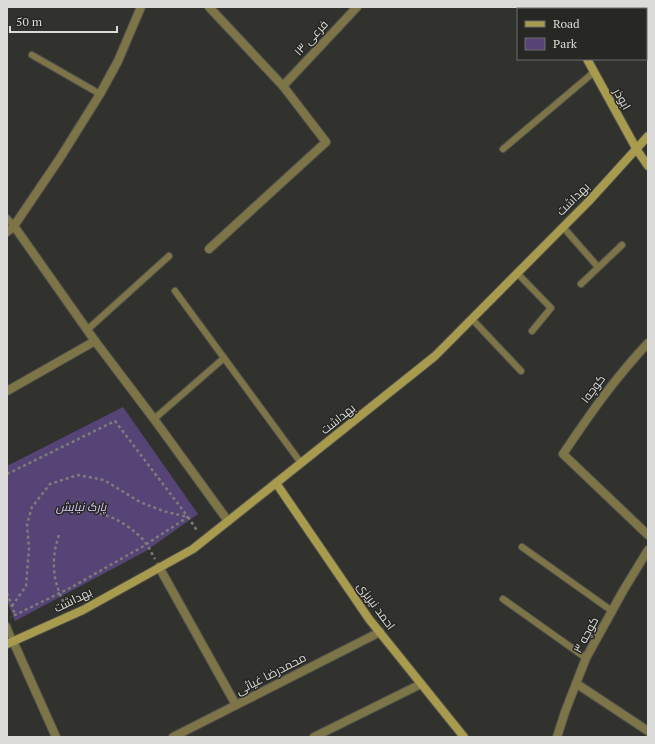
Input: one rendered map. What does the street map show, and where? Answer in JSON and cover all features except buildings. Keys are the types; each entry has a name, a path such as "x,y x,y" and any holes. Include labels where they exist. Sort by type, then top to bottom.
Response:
{"street":[{"path":"7,232 14,226 60,158 100,94 118,61 141,7"},
{"path":"209,249 326,142 283,86 210,7"},
{"name":"فرعی ۱۳","path":"283,86 357,7"},
{"name":"ابوذر","path":"588,60 637,150 648,166"},
{"path":"637,150 648,136"},
{"path":"637,150 648,141"},
{"name":"بهداشت","path":"10,643 70,615 193,549 435,356 637,150"},
{"path":"14,226 87,330 228,521"},
{"path":"7,390 95,341"},
{"name":"کوچه۱","path":"648,343 625,367 602,397 563,454 648,535"},
{"name":"احمد نیریزی","path":"276,483 369,619 464,737"},
{"name":"کوچه ۳","path":"558,737 565,712 586,658 648,550"},
{"path":"159,567 236,705"},
{"name":"محمدرضا غیاثی","path":"173,737 380,632"},
{"path":"10,643 56,737"},
{"path":"314,737 421,684"},
{"path":"577,684 648,731"}],"lane":[{"path":"32,55 100,94"},
{"path":"503,149 594,72"},
{"path":"7,218 14,226"},
{"path":"563,227 598,267"},
{"path":"581,284 622,245"},
{"path":"87,330 169,256"},
{"path":"517,273 551,308 532,331"},
{"path":"175,291 301,463"},
{"path":"472,319 521,371"},
{"path":"154,419 224,358"},
{"path":"522,547 612,611"},
{"path":"503,599 586,658"},
{"path":"7,626 10,643"}],"path":[{"path":"7,474 115,421 188,516 204,540"},
{"path":"12,606 26,586 29,548 27,524 32,507 50,484 78,475 104,480 140,502 163,511 188,516"},
{"path":"100,514 126,525 147,544 159,567"},
{"path":"7,593 15,614 59,593 147,544 188,516"},
{"path":"59,535 54,548 53,571 59,593 70,615"}],"green space":[{"name":"پارک نیایش","path":"123,407 198,514 146,551 15,621 7,601 7,466"}]}
